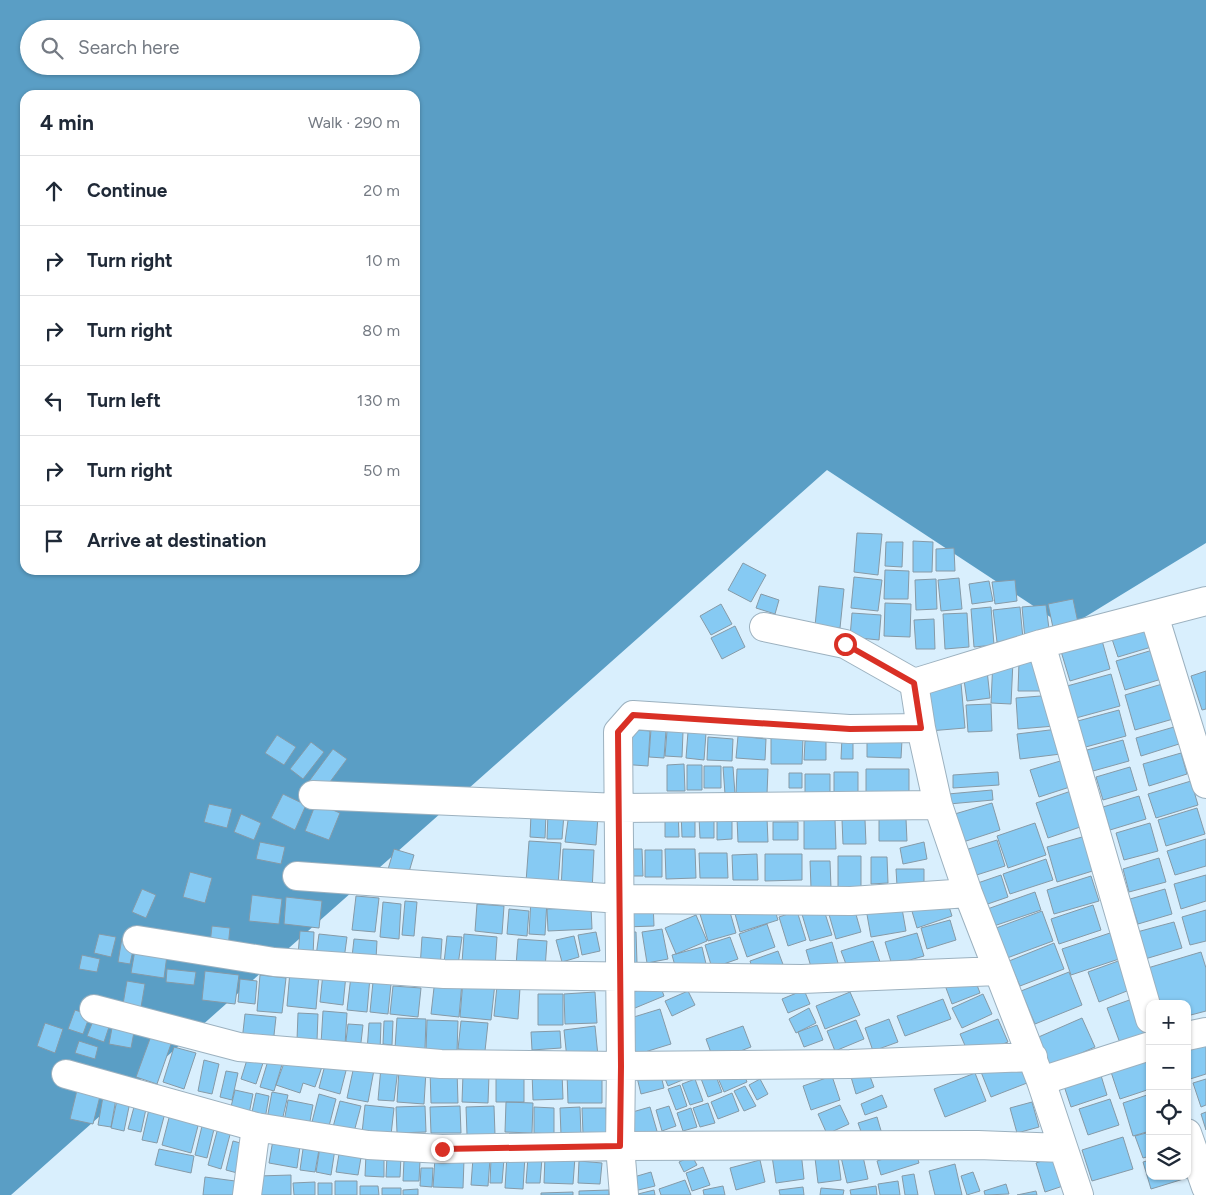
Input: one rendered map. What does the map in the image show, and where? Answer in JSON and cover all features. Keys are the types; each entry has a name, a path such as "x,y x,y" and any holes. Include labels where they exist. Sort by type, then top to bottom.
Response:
{"street":[{"path":"764,626 845,644 914,683 1041,644 1206,601"},
{"path":"1154,615 1206,784"},
{"path":"1041,644 1146,1005"},
{"path":"914,683 921,728 938,805 968,893 1037,1069 1078,1195"},
{"path":"624,1195 620,1146 618,732 633,715 850,729 921,728"},
{"path":"313,795 619,808 938,805"},
{"path":"297,876 620,898 851,901 968,893"},
{"path":"137,940 274,962 444,974 620,978 802,979 998,970"},
{"path":"94,1009 239,1047 441,1064 621,1066 850,1064 1037,1069 1146,1047"},
{"path":"1191,1035 1206,1032"},
{"path":"66,1074 256,1127 368,1145 442,1149 620,1146 978,1145 1063,1148"},
{"path":"247,1195 256,1127"},
{"path":"1188,1135 1206,1187"}],"water":[{"path":"0,0 1206,0 1206,543 1067,628 827,470 11,1195 0,1195"}],"building":[{"path":"857,533 882,534 878,575 854,572"},
{"path":"913,541 933,542 932,572 913,572"},
{"path":"886,542 903,542 902,567 885,566"},
{"path":"954,548 955,571 936,571 936,549"},
{"path":"743,563 766,575 751,602 728,590"},
{"path":"885,570 909,571 908,599 884,599"},
{"path":"854,577 882,580 878,611 851,608"},
{"path":"959,578 962,609 941,611 938,580"},
{"path":"936,579 937,609 916,610 915,580"},
{"path":"1015,580 1017,601 995,604 992,582"},
{"path":"989,581 993,601 972,604 969,584"},
{"path":"819,586 844,589 840,628 815,626"},
{"path":"761,594 779,600 775,614 756,608"},
{"path":"1073,599 1080,632 1055,637 1048,604"},
{"path":"885,603 911,604 910,637 884,636"},
{"path":"721,604 732,624 711,635 700,616"},
{"path":"1046,605 1050,637 1025,639 1022,607"},
{"path":"991,607 994,645 974,647 971,609"},
{"path":"1020,607 1023,639 997,642 993,610"},
{"path":"852,613 881,615 879,640 850,637"},
{"path":"967,613 969,647 945,649 943,614"},
{"path":"934,619 935,649 916,649 914,620"},
{"path":"1151,621 1158,645 1118,657 1110,633"},
{"path":"735,626 745,647 722,659 711,638"},
{"path":"1101,637 1110,669 1070,681 1060,648"},
{"path":"1156,649 1165,678 1125,690 1116,661"},
{"path":"993,659 1013,661 1011,704 991,703"},
{"path":"1019,662 1043,662 1043,691 1018,691"},
{"path":"987,670 990,698 967,701 963,673"},
{"path":"1206,671 1206,709 1202,710 1191,676"},
{"path":"1111,674 1120,706 1076,718 1067,686"},
{"path":"1169,682 1180,717 1135,730 1125,695"},
{"path":"961,683 965,728 929,731 924,687"},
{"path":"1053,695 1055,726 1018,729 1016,698"},
{"path":"991,704 992,731 968,732 966,705"},
{"path":"1119,710 1126,736 1082,748 1074,722"},
{"path":"1174,727 1179,744 1141,756 1136,738"},
{"path":"1066,728 1069,753 1020,759 1017,734"},
{"path":"622,729 650,731 648,766 620,764"},
{"path":"651,729 666,730 664,758 649,757"},
{"path":"667,731 683,732 682,757 665,756"},
{"path":"688,732 706,733 704,760 686,758"},
{"path":"277,735 296,747 284,765 265,753"},
{"path":"738,736 766,739 765,760 736,758"},
{"path":"708,737 733,739 732,761 707,760"},
{"path":"771,737 803,738 802,764 771,764"},
{"path":"842,737 853,737 853,759 841,759"},
{"path":"867,739 902,740 901,758 867,757"},
{"path":"1123,740 1129,761 1093,771 1087,750"},
{"path":"805,741 826,741 826,760 804,760"},
{"path":"311,742 324,752 303,779 290,769"},
{"path":"333,749 347,759 321,794 307,784"},
{"path":"1181,753 1187,774 1149,786 1143,764"},
{"path":"1067,759 1076,785 1039,797 1030,770"},
{"path":"684,764 685,791 667,791 667,765"},
{"path":"687,765 702,765 702,790 687,790"},
{"path":"704,766 721,766 721,788 704,788"},
{"path":"723,767 733,767 735,794 725,794"},
{"path":"1130,767 1137,790 1103,800 1096,777"},
{"path":"737,769 768,769 767,794 736,794"},
{"path":"866,769 909,769 909,799 866,799"},
{"path":"834,772 858,772 858,797 834,797"},
{"path":"998,772 999,785 953,788 953,775"},
{"path":"789,773 802,773 802,788 789,788"},
{"path":"805,774 830,774 830,795 805,795"},
{"path":"1191,781 1198,805 1156,818 1148,794"},
{"path":"1077,789 1089,824 1048,838 1036,803"},
{"path":"992,790 993,800 949,804 948,794"},
{"path":"283,794 306,805 295,830 271,818"},
{"path":"1139,796 1146,819 1110,830 1103,807"},
{"path":"316,803 340,813 329,840 305,831"},
{"path":"992,803 1000,830 957,844 948,816"},
{"path":"209,804 232,809 227,828 204,822"},
{"path":"1197,808 1205,834 1166,846 1158,820"},
{"path":"665,809 678,809 679,837 665,837"},
{"path":"681,811 695,811 695,837 682,837"},
{"path":"548,813 564,814 562,839 547,839"},
{"path":"569,813 598,816 596,845 565,842"},
{"path":"241,814 261,823 254,840 234,832"},
{"path":"531,814 546,814 545,838 530,837"},
{"path":"732,816 732,839 717,840 717,817"},
{"path":"699,818 714,818 714,838 700,838"},
{"path":"737,818 767,818 768,842 738,842"},
{"path":"879,819 906,819 907,841 879,841"},
{"path":"804,820 835,820 836,849 804,849"},
{"path":"842,820 865,820 866,844 843,844"},
{"path":"773,822 798,822 798,840 773,840"},
{"path":"1035,823 1046,855 1008,868 997,836"},
{"path":"1150,823 1158,851 1124,860 1116,833"},
{"path":"1089,835 1099,869 1057,882 1047,847"},
{"path":"1206,839 1206,866 1175,875 1167,851"},
{"path":"997,840 1005,866 967,878 959,852"},
{"path":"529,841 561,843 558,885 526,882"},
{"path":"260,842 285,847 281,864 256,859"},
{"path":"924,842 927,859 903,864 900,848"},
{"path":"394,849 414,855 406,882 386,876"},
{"path":"563,849 594,850 592,892 561,890"},
{"path":"624,849 642,849 643,876 625,876"},
{"path":"665,849 695,849 696,878 666,879"},
{"path":"645,850 662,850 662,877 645,877"},
{"path":"699,853 727,853 728,878 700,878"},
{"path":"757,854 758,880 733,880 732,855"},
{"path":"765,854 802,854 802,880 765,881"},
{"path":"838,856 861,856 861,887 838,887"},
{"path":"871,857 887,857 888,883 871,884"},
{"path":"1159,858 1166,882 1129,892 1123,869"},
{"path":"1046,859 1053,880 1010,894 1003,874"},
{"path":"810,861 830,861 831,888 811,888"},
{"path":"896,869 924,869 924,886 897,886"},
{"path":"190,872 212,878 205,903 183,897"},
{"path":"1001,875 1008,897 976,908 969,886"},
{"path":"1206,875 1206,901 1181,909 1174,884"},
{"path":"1091,876 1099,901 1054,914 1047,890"},
{"path":"142,889 156,895 146,918 132,912"},
{"path":"1165,889 1172,914 1138,924 1130,899"},
{"path":"1035,892 1041,910 985,929 979,912"},
{"path":"252,895 282,899 279,924 249,921"},
{"path":"356,896 379,898 375,932 352,930"},
{"path":"286,897 322,901 319,928 284,924"},
{"path":"946,897 952,916 917,928 911,908"},
{"path":"531,899 547,900 545,935 529,934"},
{"path":"405,901 417,902 414,936 402,935"},
{"path":"383,902 401,904 399,939 380,937"},
{"path":"623,902 653,902 654,926 624,927"},
{"path":"772,902 778,920 740,932 735,914"},
{"path":"901,903 906,931 871,937 866,909"},
{"path":"477,904 504,906 502,934 475,931"},
{"path":"822,904 832,935 810,941 801,911"},
{"path":"853,904 861,932 836,939 828,911"},
{"path":"728,905 736,933 708,941 700,914"},
{"path":"1093,905 1101,930 1059,944 1051,919"},
{"path":"591,907 592,929 548,931 547,909"},
{"path":"509,909 529,911 527,936 507,934"},
{"path":"1206,910 1206,941 1190,945 1182,917"},
{"path":"797,911 806,940 788,946 779,917"},
{"path":"1042,911 1053,941 999,961 988,931"},
{"path":"696,915 707,941 676,954 665,928"},
{"path":"950,920 956,940 927,949 921,928"},
{"path":"1174,922 1182,948 1145,959 1137,932"},
{"path":"767,924 775,947 747,957 739,934"},
{"path":"212,926 230,928 228,947 210,944"},
{"path":"662,929 668,959 647,963 642,932"},
{"path":"300,931 314,932 313,956 298,955"},
{"path":"596,932 600,951 582,955 578,935"},
{"path":"623,932 636,932 637,963 623,963"},
{"path":"917,933 924,956 892,965 885,942"},
{"path":"1110,933 1119,959 1071,975 1062,949"},
{"path":"99,934 116,937 111,957 94,953"},
{"path":"319,934 347,937 344,959 316,956"},
{"path":"464,934 497,937 495,967 462,963"},
{"path":"447,936 462,937 458,965 444,963"},
{"path":"574,936 579,957 562,962 556,940"},
{"path":"422,937 442,939 440,970 420,968"},
{"path":"730,937 738,959 712,968 705,945"},
{"path":"122,938 135,941 130,964 118,962"},
{"path":"354,939 377,941 376,959 352,957"},
{"path":"518,939 547,941 545,969 516,966"},
{"path":"873,941 880,962 849,972 841,951"},
{"path":"832,942 840,970 814,977 806,950"},
{"path":"1054,943 1064,969 1020,986 1009,961"},
{"path":"702,947 706,964 677,973 672,955"},
{"path":"135,950 167,955 164,978 131,973"},
{"path":"778,951 784,967 755,977 750,961"},
{"path":"1201,952 1206,968 1206,1011 1191,1015 1191,1000 1150,1000 1141,970"},
{"path":"82,955 100,959 97,972 79,969"},
{"path":"1121,960 1132,989 1099,1002 1088,972"},
{"path":"167,969 196,972 194,985 166,982"},
{"path":"205,971 239,975 235,1004 202,1000"},
{"path":"290,971 319,974 316,1009 287,1006"},
{"path":"1069,972 1082,1005 1035,1024 1021,991"},
{"path":"323,973 346,975 343,1005 320,1002"},
{"path":"260,975 286,978 282,1013 257,1011"},
{"path":"351,976 370,977 367,1012 347,1010"},
{"path":"974,977 980,993 952,1004 946,988"},
{"path":"240,979 257,981 255,1004 238,1002"},
{"path":"435,979 462,982 459,1017 431,1014"},
{"path":"463,980 495,983 491,1020 460,1017"},
{"path":"127,981 145,984 140,1013 122,1010"},
{"path":"373,982 391,984 388,1014 370,1012"},
{"path":"659,982 664,996 635,1008 629,994"},
{"path":"393,986 421,988 418,1017 390,1014"},
{"path":"497,986 520,988 518,1019 494,1016"},
{"path":"804,990 810,1004 788,1013 782,999"},
{"path":"688,991 695,1005 672,1016 665,1001"},
{"path":"595,992 597,1023 565,1024 564,994"},
{"path":"850,992 860,1015 825,1029 816,1006"},
{"path":"538,994 563,994 563,1025 538,1025"},
{"path":"983,994 992,1014 962,1028 952,1008"},
{"path":"1135,998 1146,1033 1120,1043 1107,1008"},
{"path":"943,999 951,1019 905,1036 897,1016"},
{"path":"809,1008 816,1023 796,1033 789,1019"},
{"path":"660,1009 671,1044 635,1055 624,1020"},
{"path":"75,1010 90,1015 83,1034 68,1029"},
{"path":"323,1011 347,1013 345,1045 321,1044"},
{"path":"298,1013 318,1014 317,1041 297,1040"},
{"path":"245,1014 276,1017 273,1044 242,1041"},
{"path":"95,1016 111,1021 104,1042 87,1036"},
{"path":"397,1018 426,1019 425,1049 395,1048"},
{"path":"1082,1018 1095,1047 1047,1068 1034,1039"},
{"path":"889,1019 898,1042 873,1051 865,1028"},
{"path":"998,1019 1008,1042 970,1057 960,1034"},
{"path":"427,1020 458,1021 457,1052 426,1051"},
{"path":"856,1020 864,1039 835,1051 827,1031"},
{"path":"384,1021 393,1021 392,1045 383,1044"},
{"path":"461,1021 488,1023 485,1051 458,1049"},
{"path":"45,1023 63,1029 55,1053 37,1046"},
{"path":"369,1023 381,1023 380,1051 367,1051"},
{"path":"348,1024 363,1025 360,1051 345,1049"},
{"path":"817,1025 823,1040 804,1047 798,1032"},
{"path":"595,1026 598,1056 567,1059 564,1030"},
{"path":"743,1026 751,1047 714,1061 706,1039"},
{"path":"112,1028 134,1032 131,1048 109,1044"},
{"path":"560,1031 561,1048 532,1050 531,1032"},
{"path":"151,1036 171,1044 157,1084 136,1077"},
{"path":"79,1041 98,1047 95,1059 75,1053"},
{"path":"1206,1042 1206,1074 1191,1079 1191,1047"},
{"path":"174,1047 196,1053 184,1089 163,1082"},
{"path":"250,1050 266,1054 256,1084 241,1079"},
{"path":"288,1052 323,1064 315,1087 303,1083 300,1093 276,1085"},
{"path":"270,1054 284,1058 274,1091 260,1087"},
{"path":"1016,1057 1027,1083 991,1097 981,1072"},
{"path":"1146,1057 1146,1090 1120,1099 1110,1069"},
{"path":"204,1060 219,1064 212,1094 198,1091"},
{"path":"326,1061 347,1067 340,1094 319,1088"},
{"path":"658,1063 664,1088 641,1094 635,1069"},
{"path":"354,1066 374,1070 368,1102 347,1098"},
{"path":"381,1067 398,1069 394,1101 378,1100"},
{"path":"399,1069 426,1071 424,1104 397,1102"},
{"path":"742,1069 747,1082 724,1092 718,1078"},
{"path":"1099,1069 1107,1095 1071,1107 1062,1080"},
{"path":"430,1070 457,1070 458,1103 431,1103"},
{"path":"226,1071 238,1073 232,1100 220,1097"},
{"path":"496,1071 524,1071 524,1102 496,1102"},
{"path":"714,1071 722,1092 708,1097 700,1076"},
{"path":"868,1071 874,1087 856,1094 851,1077"},
{"path":"532,1072 562,1072 563,1099 533,1100"},
{"path":"567,1073 602,1073 602,1103 568,1103"},
{"path":"975,1073 986,1101 945,1117 934,1089"},
{"path":"463,1074 489,1075 488,1103 462,1102"},
{"path":"663,1074 692,1076 668,1086"},
{"path":"832,1076 840,1100 811,1110 803,1086"},
{"path":"695,1079 703,1101 690,1105 682,1084"},
{"path":"760,1079 768,1094 757,1100 749,1085"},
{"path":"1206,1079 1206,1105 1201,1107 1193,1083"},
{"path":"680,1085 687,1106 676,1110 668,1089"},
{"path":"78,1086 101,1092 93,1124 70,1119"},
{"path":"745,1086 756,1106 744,1111 734,1091"},
{"path":"235,1090 253,1094 249,1114 230,1111"},
{"path":"104,1091 117,1093 111,1127 98,1125"},
{"path":"272,1092 288,1095 282,1121 267,1119"},
{"path":"256,1093 269,1096 265,1119 251,1117"},
{"path":"732,1093 739,1111 718,1119 711,1102"},
{"path":"319,1094 336,1099 328,1130 311,1126"},
{"path":"882,1095 887,1107 865,1115 861,1104"},
{"path":"1146,1095 1146,1132 1133,1136 1123,1103"},
{"path":"1110,1099 1119,1125 1088,1135 1079,1109"},
{"path":"117,1100 130,1102 124,1131 111,1128"},
{"path":"288,1100 313,1105 308,1132 283,1127"},
{"path":"340,1101 361,1106 354,1132 333,1127"},
{"path":"506,1102 533,1103 532,1133 505,1132"},
{"path":"1032,1102 1039,1127 1017,1133 1010,1108"},
{"path":"708,1103 715,1123 700,1127 693,1108"},
{"path":"365,1105 394,1108 391,1135 362,1133"},
{"path":"840,1105 849,1124 827,1134 818,1114"},
{"path":"425,1106 426,1132 397,1133 396,1107"},
{"path":"460,1106 461,1133 431,1133 430,1107"},
{"path":"494,1106 495,1135 467,1135 466,1107"},
{"path":"669,1106 676,1126 662,1131 656,1110"},
{"path":"134,1107 146,1109 141,1132 128,1129"},
{"path":"534,1107 554,1108 554,1134 534,1133"},
{"path":"580,1107 581,1135 561,1135 560,1108"},
{"path":"650,1107 657,1131 636,1137 629,1113"},
{"path":"582,1108 606,1108 607,1134 583,1134"},
{"path":"691,1108 697,1127 683,1131 677,1113"},
{"path":"149,1109 165,1113 157,1143 142,1140"},
{"path":"1206,1112 1206,1130 1201,1114"},
{"path":"170,1114 199,1122 191,1153 162,1145"},
{"path":"877,1117 882,1134 864,1140 858,1123"},
{"path":"203,1122 215,1125 207,1158 195,1155"},
{"path":"219,1124 232,1127 221,1169 208,1165"},
{"path":"1146,1133 1146,1157 1143,1158 1135,1136"},
{"path":"274,1134 301,1139 297,1168 269,1163"},
{"path":"1123,1137 1133,1169 1092,1181 1082,1150"},
{"path":"233,1141 248,1145 241,1174 226,1170"},
{"path":"304,1142 320,1144 315,1172 300,1170"},
{"path":"320,1147 335,1149 331,1175 316,1172"},
{"path":"340,1148 362,1152 358,1175 336,1172"},
{"path":"159,1149 194,1156 191,1173 155,1165"},
{"path":"915,1149 919,1163 881,1175 877,1161"},
{"path":"801,1152 804,1179 776,1183 772,1156"},
{"path":"862,1152 868,1179 847,1183 841,1157"},
{"path":"366,1154 384,1155 384,1177 365,1176"},
{"path":"507,1155 525,1156 523,1189 505,1188"},
{"path":"1060,1155 1069,1184 1045,1192 1036,1163"},
{"path":"387,1156 401,1156 400,1177 386,1177"},
{"path":"545,1156 575,1157 573,1184 544,1183"},
{"path":"692,1156 697,1165 684,1172 679,1162"},
{"path":"838,1156 841,1180 818,1183 815,1158"},
{"path":"528,1157 542,1158 540,1183 526,1183"},
{"path":"435,1158 464,1160 463,1188 433,1187"},
{"path":"473,1158 490,1159 488,1186 471,1185"},
{"path":"491,1159 504,1159 502,1183 490,1183"},
{"path":"404,1160 420,1161 419,1181 403,1181"},
{"path":"760,1160 765,1182 736,1190 730,1168"},
{"path":"579,1161 602,1163 600,1184 578,1183"},
{"path":"1146,1161 1146,1172 1143,1162"},
{"path":"955,1164 962,1195 935,1195 929,1171"},
{"path":"703,1167 710,1185 692,1191 686,1173"},
{"path":"421,1168 433,1168 432,1187 420,1186"},
{"path":"651,1172 655,1186 630,1192 627,1179"},
{"path":"973,1172 980,1191 967,1195 961,1176"},
{"path":"914,1174 918,1195 905,1195 902,1176"},
{"path":"291,1175 291,1195 259,1195 258,1176"},
{"path":"205,1177 235,1181 233,1195 203,1195"},
{"path":"685,1180 691,1195 661,1195 659,1189"},
{"path":"1148,1180 1180,1180 1151,1189"},
{"path":"335,1181 357,1181 357,1195 335,1195"},
{"path":"898,1181 900,1195 880,1195 878,1184"},
{"path":"315,1182 315,1195 294,1195 293,1183"},
{"path":"318,1183 332,1183 332,1195 318,1195"},
{"path":"1006,1184 1009,1194 985,1195 984,1191"},
{"path":"360,1186 378,1186 379,1195 360,1195"},
{"path":"723,1186 725,1195 704,1195 703,1190"},
{"path":"876,1186 877,1195 851,1195 850,1190"},
{"path":"803,1187 804,1195 780,1195 779,1190"},
{"path":"382,1188 401,1188 401,1195 382,1195"},
{"path":"821,1188 844,1190 843,1195 820,1195"},
{"path":"418,1189 418,1195 403,1195 403,1190"},
{"path":"609,1190 609,1195 579,1195 579,1191"},
{"path":"654,1190 655,1195 634,1195"},
{"path":"1036,1191 1037,1195 1017,1195"},
{"path":"573,1192 573,1195 541,1195 541,1193"}],"route":[{"path":"442,1149 620,1146 618,732 633,715 850,729 921,728 914,683 845,644"}]}
